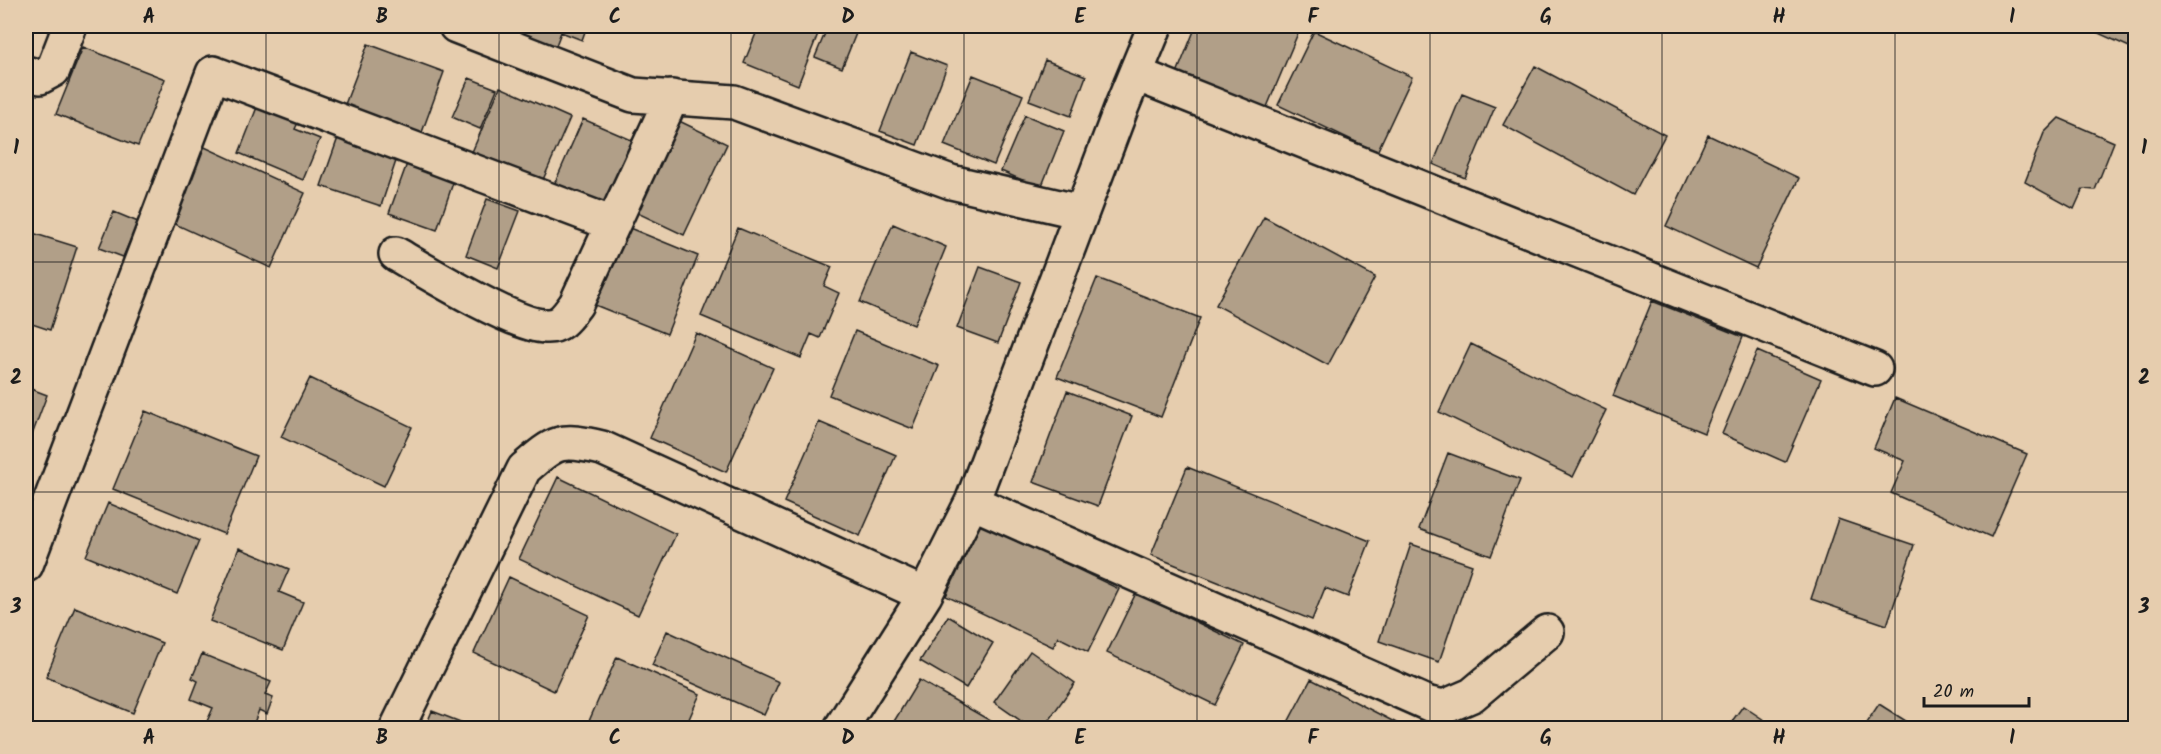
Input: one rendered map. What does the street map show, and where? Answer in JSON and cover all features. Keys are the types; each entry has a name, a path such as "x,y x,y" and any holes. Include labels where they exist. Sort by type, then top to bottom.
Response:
{"street":[{"path":"26,73 40,77 53,70 70,26"},
{"path":"456,26 633,95 734,102 951,182 1081,212"},
{"path":"845,727 925,596 972,502 1081,212 1155,26"},
{"path":"26,565 213,73 614,224"},
{"path":"1136,74 1875,369"},
{"path":"396,254 476,298 530,324 546,327 562,323 576,304 672,97"},
{"path":"397,729 524,469 549,447 571,440 602,448 925,596"},
{"path":"972,502 1429,704 1444,707 1472,695 1547,632"}],"building":[{"path":"494,26 587,26 582,40 561,32 555,48"},
{"path":"759,26 821,26 798,85 744,63"},
{"path":"828,26 859,26 842,68 815,57"},
{"path":"1196,26 1301,26 1264,114 1175,78"},
{"path":"2099,26 2136,26 2136,50 2096,32"},
{"path":"1314,31 1412,77 1377,152 1278,105"},
{"path":"368,44 444,72 421,135 344,107"},
{"path":"83,47 165,79 138,146 56,114"},
{"path":"911,52 947,66 917,145 880,131"},
{"path":"1045,60 1086,76 1071,116 1029,100"},
{"path":"1535,66 1665,135 1633,195 1503,125"},
{"path":"973,75 1023,95 994,165 944,145"},
{"path":"469,78 497,89 480,129 452,117"},
{"path":"500,87 570,118 542,182 472,152"},
{"path":"1462,94 1495,107 1465,178 1433,164"},
{"path":"261,97 302,114 295,129 320,139 303,180 239,153"},
{"path":"1025,115 1064,131 1041,188 1001,171"},
{"path":"673,118 727,144 684,235 629,209"},
{"path":"2059,118 2114,142 2095,190 2083,189 2074,209 2025,182 2044,133"},
{"path":"583,119 636,142 606,210 553,187"},
{"path":"340,132 399,152 381,206 321,186"},
{"path":"1708,135 1799,178 1756,268 1666,226"},
{"path":"198,144 305,193 271,268 164,219"},
{"path":"409,158 456,174 437,230 389,213"},
{"path":"487,199 520,211 498,268 466,255"},
{"path":"114,212 138,222 123,257 99,248"},
{"path":"1264,217 1375,277 1328,365 1216,305"},
{"path":"893,224 946,247 914,325 860,302"},
{"path":"627,227 698,256 667,334 595,305"},
{"path":"738,228 832,267 824,286 839,293 820,338 811,334 801,358 701,316"},
{"path":"26,231 77,247 50,330 26,322"},
{"path":"980,267 1021,282 998,343 957,328"},
{"path":"1097,278 1200,318 1161,417 1057,377"},
{"path":"1652,301 1743,337 1704,433 1613,396"},
{"path":"855,331 939,366 913,429 829,395"},
{"path":"696,333 773,368 726,472 650,438"},
{"path":"1471,344 1606,410 1573,477 1439,412"},
{"path":"1757,351 1821,379 1785,462 1722,434"},
{"path":"310,378 412,427 384,486 281,437"},
{"path":"26,387 47,395 26,451"},
{"path":"1067,391 1132,416 1098,506 1033,482"},
{"path":"1895,398 2027,454 1991,537 1891,493 1905,461 1874,448"},
{"path":"145,411 256,456 224,534 113,489"},
{"path":"819,422 896,455 860,536 784,502"},
{"path":"1448,453 1520,480 1491,556 1419,529"},
{"path":"1187,467 1370,541 1348,597 1325,588 1312,620 1151,555"},
{"path":"558,477 676,534 638,615 519,559"},
{"path":"108,503 199,541 177,594 86,556"},
{"path":"1838,519 1914,545 1887,625 1811,599"},
{"path":"981,523 1119,589 1088,652 1058,637 1053,647 946,596"},
{"path":"1411,544 1472,565 1439,662 1379,641"},
{"path":"239,548 289,569 279,592 303,602 283,650 210,621"},
{"path":"509,577 589,615 554,691 474,653"},
{"path":"1136,593 1244,645 1215,705 1107,653"},
{"path":"75,607 162,643 133,713 46,677"},
{"path":"948,616 993,643 966,688 920,661"},
{"path":"667,631 779,682 764,715 652,665"},
{"path":"1030,651 1075,683 1043,728 1031,728 994,702"},
{"path":"202,654 271,682 265,695 273,698 267,714 259,710 252,728 204,728 213,708 191,699 198,681 192,678"},
{"path":"617,657 700,694 685,728 586,728"},
{"path":"1311,679 1406,728 1285,728"},
{"path":"919,680 1003,728 890,728"},
{"path":"1879,704 1917,728 1863,728"},
{"path":"1743,706 1776,728 1727,728"},
{"path":"432,711 476,728 425,728"}]}
